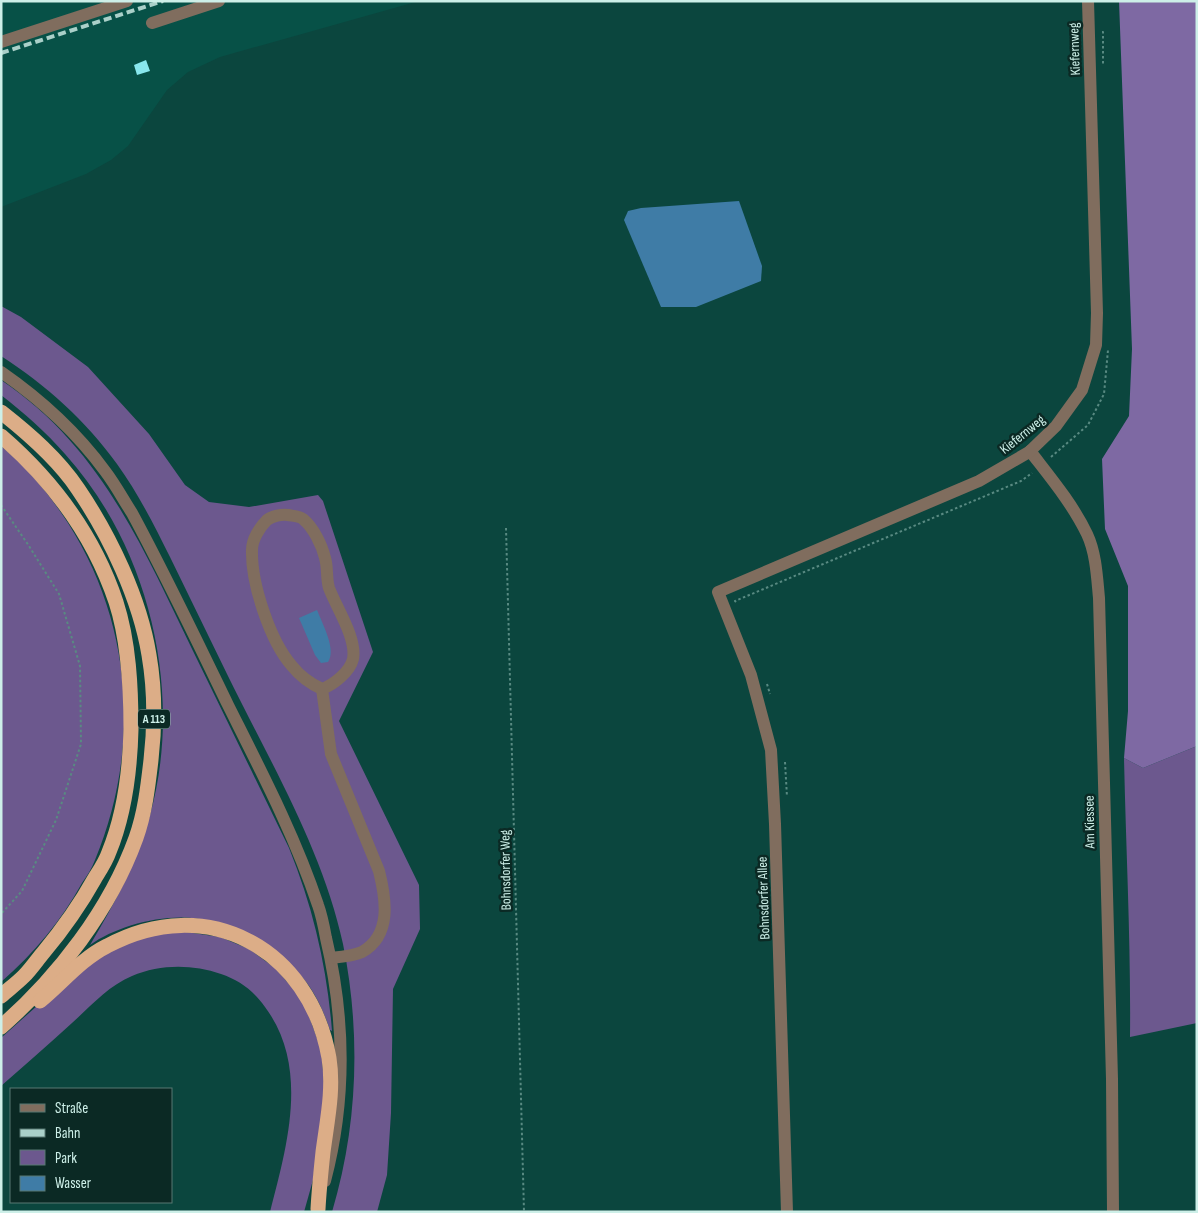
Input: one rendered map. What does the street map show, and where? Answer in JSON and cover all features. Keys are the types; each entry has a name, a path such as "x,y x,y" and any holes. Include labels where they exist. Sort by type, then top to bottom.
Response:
{"highway":[{"name":"A 113","path":"1,412 22,428 56,461 78,488 118,558 134,602 149,654 154,711 150,772 144,810 136,837 125,863 95,918 72,952 55,974 1,1029"},
{"path":"1,436 24,456 64,502 76,519 99,563 116,602 121,622 126,651 131,718 128,780 109,852 82,900 62,930 25,976 1,996"},
{"path":"1,1029 21,1018 60,985 84,960 106,946 127,936 167,925 207,926 229,932 256,945 287,969 307,996 321,1028 329,1058 331,1080 330,1104 317,1210"}],"street":[{"path":"1,42 126,1"},
{"path":"152,23 219,1"},
{"name":"Kiefernweg","path":"718,592 979,482 1030,451 1056,426 1082,390 1096,345 1097,313 1088,1"},
{"path":"1,372 38,400 74,434 105,471 132,513 281,814 306,869 319,907 331,958 340,1025 340,1095 330,1161 317,1210"},
{"name":"Am Kiessee","path":"1030,451 1065,497 1087,535 1096,568 1112,1079 1113,1212"},
{"path":"284,514 302,518 313,531 325,557 329,587 352,642 353,661 336,682 322,689 311,684 291,666 268,625 258,593 252,549 259,530 269,518 284,514"},
{"name":"Bohnsdorfer Allee","path":"718,592 751,675 771,750 776,824 787,1212"},
{"path":"322,689 331,754 379,871 386,909 381,930 374,941 361,952 331,958"}],"path":[{"path":"1089,33 1103,32 1103,66"},
{"path":"738,610 735,601 1021,481 1042,466 1088,425 1104,394 1108,350"},
{"path":"1,505 59,594 80,666 81,744 56,820 22,891 1,914"},
{"name":"Bohnsdorfer Weg","path":"506,528 524,1212"},
{"path":"765,678 770,695"},
{"path":"784,757 787,796"}],"shaded area":[{"path":"1,1 419,1 220,57 188,72 167,90 128,146 111,160 86,174 1,207"},
{"path":"1119,1 1197,1 1197,746 1143,768 1124,758 1128,711 1128,586 1105,529 1102,459 1129,416 1132,349"}],"green space":[{"path":"1,306 21,317 88,367 149,434 185,485 209,502 249,507 318,495 323,501 373,652 339,721 419,885 420,929 393,989 391,1113 387,1175 377,1212 332,1212 341,1179 352,1113 354,1079 353,1011 343,944 334,909 309,840 152,521 132,486 105,448 79,419 34,379 1,356"},
{"path":"1,380 36,407 66,436 93,468 116,502 156,575 298,870 312,915 323,961 332,1031 313,993 299,974 214,923 184,917 150,921 117,930 90,945 124,882 139,849 150,815 160,768 163,720 160,672 152,624 138,577 119,533 94,491 65,454 34,423 1,395"},
{"path":"1,446 38,482 68,523 90,562 106,603 117,645 123,688 124,731 119,775 110,818 88,875 46,936 25,960 1,982"},
{"path":"1197,746 1197,1023 1130,1037 1124,758 1143,768"},
{"path":"179,931 220,937 249,949 275,968 303,1000 321,1049 325,1093 313,1180 304,1212 270,1212 283,1161 291,1107 291,1081 287,1055 279,1030 261,1001 246,987 228,976 199,968 165,967 143,972 123,980 100,997 1,1086 1,1038 75,972 126,940"}],"water":[{"path":"739,201 762,266 761,281 696,307 661,307 624,220 628,211 641,208"},
{"path":"317,610 331,651 328,662 321,663 315,655 299,618"}],"building":[{"path":"146,60 150,71 137,75 134,65"}],"railway":[{"path":"1,53 163,1"}]}
